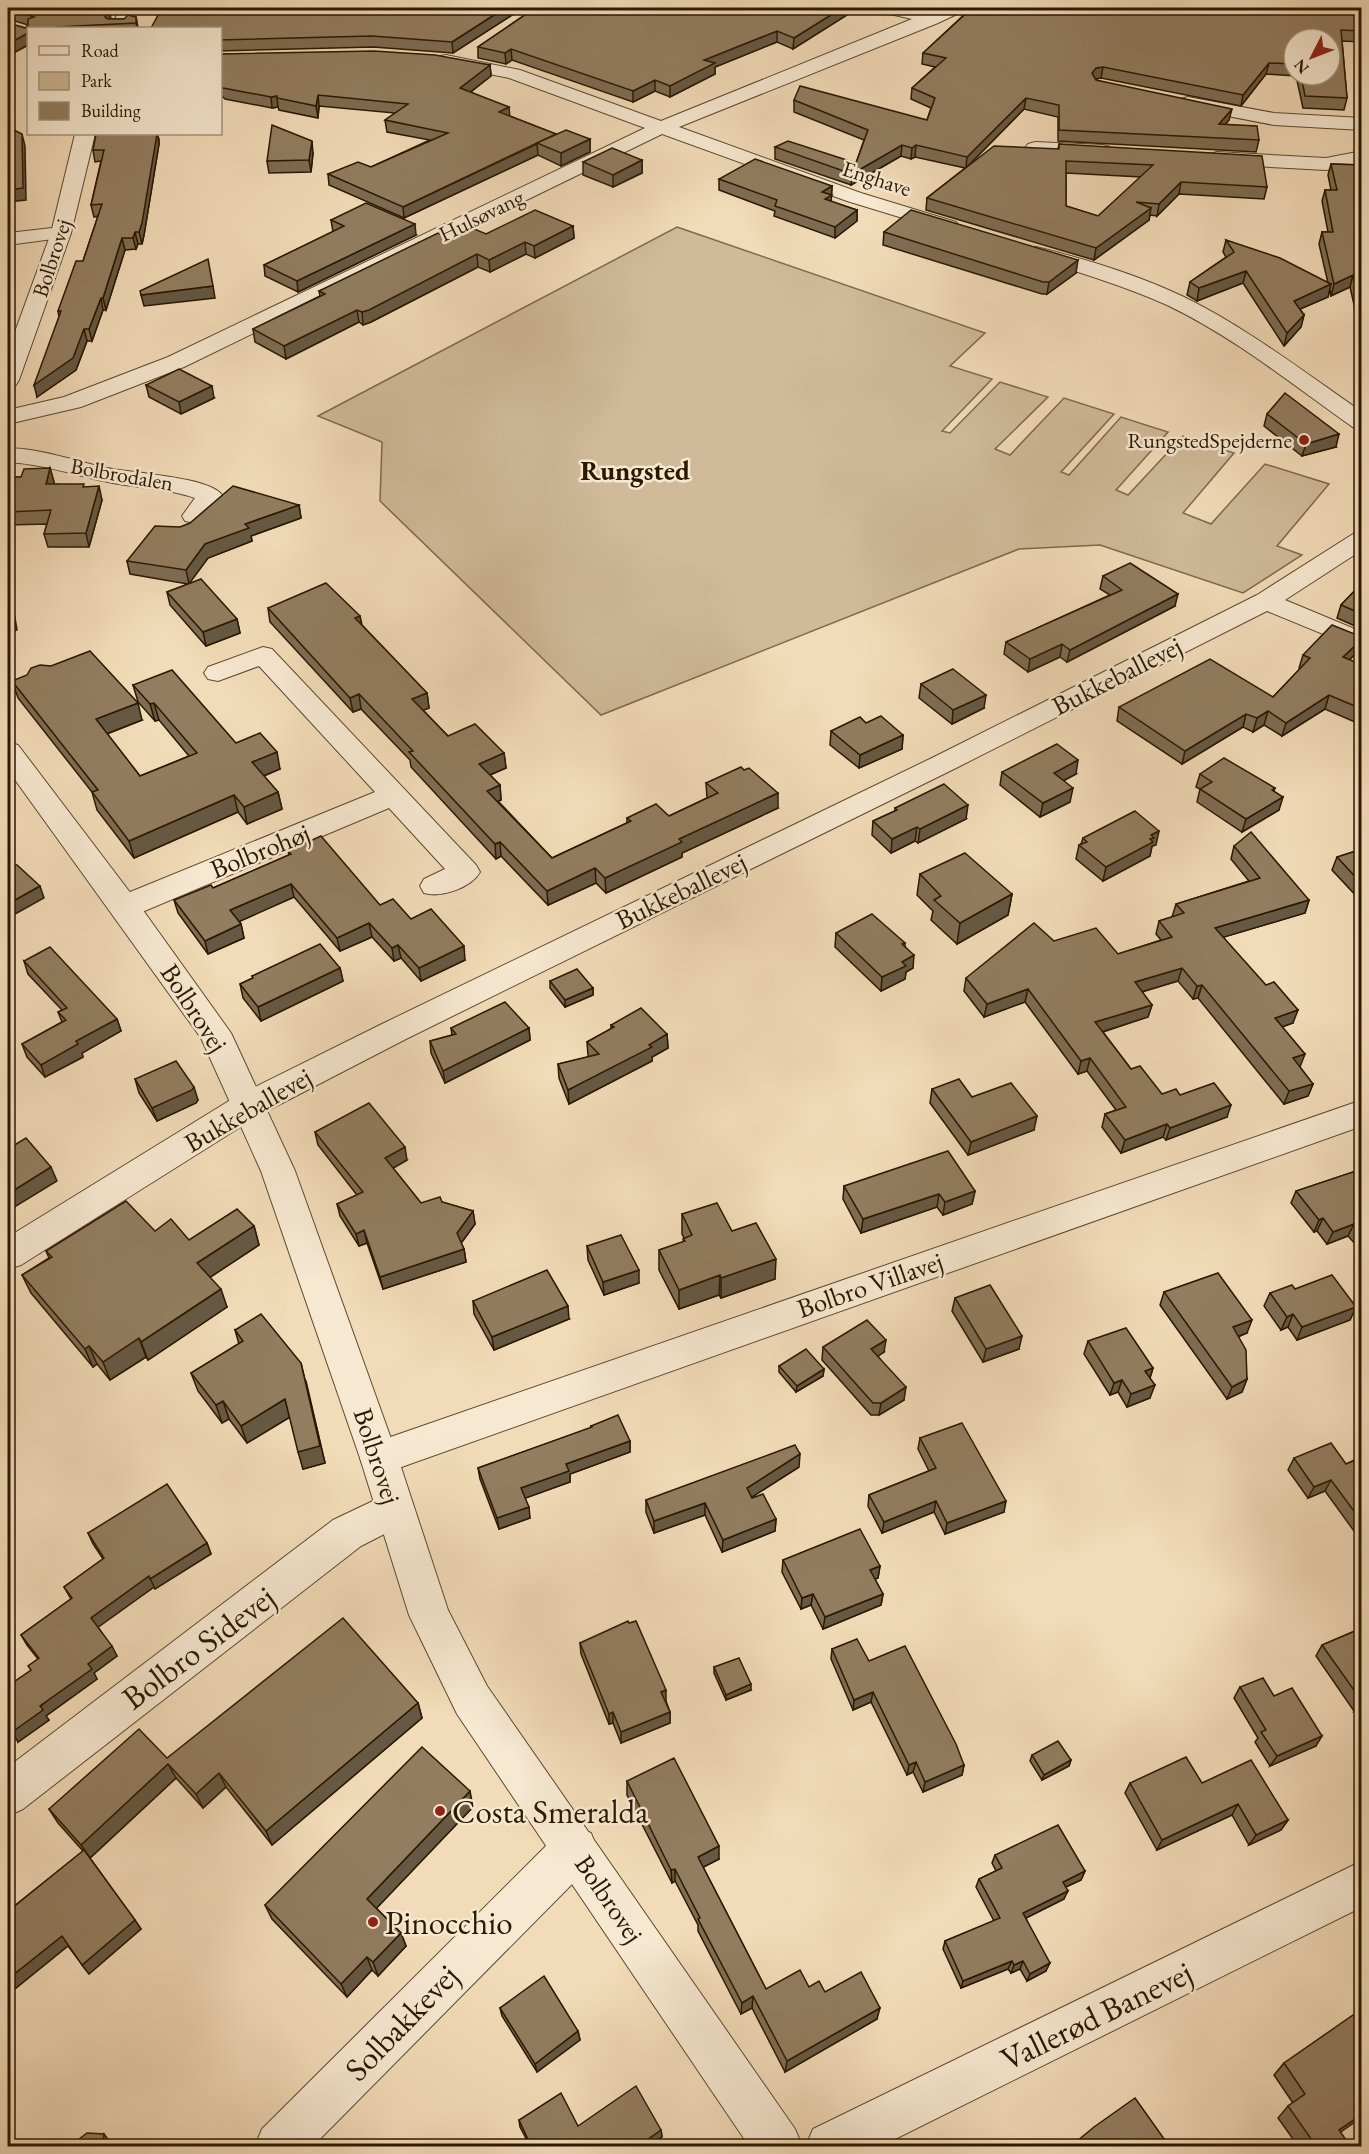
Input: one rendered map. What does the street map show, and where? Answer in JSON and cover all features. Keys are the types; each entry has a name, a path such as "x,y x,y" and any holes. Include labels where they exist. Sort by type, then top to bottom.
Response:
{"street":[{"path":"119,27 130,8"},
{"path":"887,8 932,19"},
{"name":"Hulsøvang","path":"8,417 37,413 94,396 176,362 660,128 955,8"},
{"path":"457,61 475,49"},
{"name":"Enghave","path":"424,57 457,61 514,74 854,197 965,231"},
{"path":"1175,100 1250,116 1362,124"},
{"name":"Bolbrovej","path":"8,380 61,233 86,135"},
{"path":"1035,148 1127,153"},
{"path":"1196,156 1326,164 1362,157"},
{"path":"8,239 61,233"},
{"path":"1020,248 1108,275 1193,310 1245,342 1362,423"},
{"name":"Bolbrodalen","path":"8,455 31,455 109,475 187,486 210,495 194,516"},
{"name":"Bukkeballevej","path":"8,1255 249,1105 405,1026 946,762 1266,601 1362,539"},
{"path":"1266,601 1362,642"},
{"path":"218,673 263,655 465,872 435,886"},
{"name":"Bolbrovej","path":"8,751 215,1033 278,1171 379,1458 429,1615 472,1700 778,2146"},
{"name":"Bolbrohøj","path":"124,907 395,795"},
{"name":"Bolbro Villavej","path":"379,1458 1362,1113"},
{"name":"Bolbro Sidevej","path":"8,1794 347,1533 394,1509"},
{"name":"Solbakkevej","path":"279,2146 575,1849"},
{"name":"Vallerød Banevej","path":"830,2146 1362,1883"}],"green space":[{"path":"677,227 985,333 950,366 992,379 942,431 950,433 1000,382 1048,397 995,449 1010,455 1064,398 1114,414 1061,472 1069,475 1121,417 1168,432 1116,490 1128,495 1183,436 1234,453 1183,513 1211,524 1265,464 1329,484 1277,546 1302,555 1243,593 1100,545 1019,549 601,715 380,501 382,442 318,416"}],"building":[{"path":"8,8 97,8 109,10 105,17 108,19 124,19 128,15 136,17 136,23 27,27 27,34 8,44 8,23 25,28 28,26 28,19 34,17"},
{"path":"162,8 505,8 452,42 372,36 222,40 222,27 152,27"},
{"path":"535,8 842,8 794,38 777,31 704,60 715,63 670,86 655,80 633,91 511,49 505,53 478,47"},
{"path":"972,8 1362,8 1362,31 1342,30 1342,27 1282,27 1282,64 1269,63 1243,95 1103,67 1096,68 1092,73 1096,80 1232,109 1219,124 1257,126 1259,140 1059,130 1059,105 1026,98 967,157 916,145 912,148 902,145 852,174 775,147 788,141 856,163 868,130 794,100 800,86 927,120 935,98 912,88 946,58 923,53"},
{"path":"1342,41 1347,98 1305,96 1303,87 1342,87"},
{"path":"374,51 435,55 490,65 460,88 509,107 499,112 556,134 403,207 328,174 358,162 371,167 448,133 385,120 408,104 318,95 316,106 277,98 277,96 271,97 223,88 222,54"},
{"path":"272,125 312,141 309,160 267,161"},
{"path":"8,127 22,134 23,188 8,190"},
{"path":"566,130 590,139 561,153 537,143"},
{"path":"96,135 157,135 139,232 135,232 133,238 122,238 103,298 101,298 89,329 84,329 73,358 34,385 61,311 58,311 76,261 83,261 102,204 91,205 104,150 93,150"},
{"path":"1059,144 1262,156 1267,187 1181,182 1159,204 1136,202 1151,208 1096,248 927,198 994,146 1059,149","holes":["1066,161 1153,165 1098,216 1066,206"]},
{"path":"612,148 642,160 613,175 583,162"},
{"path":"755,159 832,186 822,192 832,195 825,199 857,210 835,227 775,206 777,200 719,179"},
{"path":"1331,164 1362,165 1362,297 1358,297 1353,275 1334,284 1322,232 1333,232 1325,190 1337,190"},
{"path":"366,203 415,224 297,281 264,265 344,226 331,220"},
{"path":"535,210 573,226 534,246 525,242 489,260 477,254 369,310 362,312 357,310 284,346 253,329 325,294 319,291 438,233 450,239 472,228 486,234"},
{"path":"911,210 1078,260 1049,282 1043,282 884,232"},
{"path":"1226,240 1280,258 1331,284 1294,301 1304,315 1287,333 1246,271 1199,288 1190,282 1234,252"},
{"path":"208,259 213,286 141,295 140,291"},
{"path":"179,369 212,386 179,402 146,385"},
{"path":"1285,393 1339,434 1306,444 1267,414"},
{"path":"50,468 46,484 99,486 86,533 44,534 51,510 8,512 8,477 21,477 24,469"},
{"path":"233,486 299,505 245,524 249,528 205,544 186,570 127,561 155,526 180,527 190,523"},
{"path":"1130,563 1178,594 1070,650 1062,644 1030,659 1006,642 1122,590 1103,576"},
{"path":"201,579 237,619 203,632 167,592"},
{"path":"326,583 360,616 355,618 427,693 412,699 448,736 475,724 504,753 479,764 500,785 487,791 552,858 631,821 627,818 656,804 669,816 718,793 706,783 741,767 744,770 749,768 778,793 679,839 682,842 605,878 595,868 547,891 500,842 495,844 409,752 413,751 359,694 350,698 268,608"},
{"path":"1362,583 1362,614 1341,605"},
{"path":"8,586 12,616 8,617"},
{"path":"1332,625 1362,637 1343,657 1362,665 1362,709 1329,695 1286,723 1268,711 1257,718 1246,714 1185,751 1119,707 1210,659 1273,697 1310,658 1303,655"},
{"path":"90,651 138,703 96,719 140,776 197,753 154,703 150,704 133,685 172,670 236,743 260,733 277,752 252,762 278,792 244,807 234,795 129,841 92,792 98,790 12,681 27,675 31,668 40,665 51,666"},
{"path":"953,669 986,695 953,710 921,684"},
{"path":"881,716 903,735 860,755 831,731 860,717 866,723"},
{"path":"1057,744 1078,760 1054,773 1073,788 1043,803 1002,772"},
{"path":"1224,758 1275,788 1272,790 1283,797 1246,819 1200,789 1212,782 1200,774"},
{"path":"944,784 968,805 920,829 917,827 892,839 873,821 897,810 895,808"},
{"path":"1135,811 1159,831 1151,835 1154,838 1150,839 1153,842 1106,867 1079,845 1087,842 1083,838"},
{"path":"1251,832 1309,900 1215,928 1266,985 1274,982 1298,1010 1275,1018 1305,1054 1293,1058 1313,1084 1289,1091 1202,985 1197,986 1182,968 1135,982 1152,1005 1095,1022 1131,1069 1140,1066 1162,1094 1176,1089 1180,1095 1214,1083 1231,1105 1170,1128 1167,1124 1125,1140 1105,1114 1126,1107 1090,1058 1081,1061 1028,989 987,1004 966,978 1034,923 1054,941 1096,928 1118,954 1172,937 1159,921 1184,913 1176,904 1260,878 1234,846"},
{"path":"321,836 380,905 393,899 411,919 431,909 464,946 419,968 398,945 392,948 369,923 337,938 291,884 230,910 241,924 205,941 174,900 211,885 213,888 291,854 288,851"},
{"path":"1362,849 1362,884 1337,857"},
{"path":"965,853 1012,894 960,923 934,900 941,896 920,874"},
{"path":"8,865 17,865 40,886 8,904"},
{"path":"872,914 905,943 902,944 914,955 902,962 906,966 882,977 836,933"},
{"path":"320,944 340,968 258,1007 240,984 253,978 252,976"},
{"path":"50,947 117,1019 76,1041 78,1044 41,1065 22,1044 66,1020 58,1012 67,1008 24,961"},
{"path":"577,969 593,988 565,1000 550,981"},
{"path":"505,1002 529,1028 443,1071 430,1041 456,1034 451,1028"},
{"path":"641,1008 667,1034 649,1045 652,1047 568,1090 558,1064 599,1054 587,1042"},
{"path":"176,1061 194,1087 152,1108 135,1079"},
{"path":"959,1079 972,1097 1011,1083 1037,1116 971,1142 932,1089"},
{"path":"369,1103 405,1147 385,1158 421,1203 440,1197 442,1202 473,1211 457,1233 464,1249 380,1277 364,1230 356,1234 337,1204 363,1192 315,1132"},
{"path":"26,1138 51,1167 8,1194 8,1149"},
{"path":"948,1151 975,1191 945,1202 939,1194 863,1219 844,1186"},
{"path":"1362,1169 1361,1233 1354,1224 1333,1232 1323,1218 1319,1220 1296,1191"},
{"path":"126,1201 155,1231 171,1219 189,1240 237,1209 254,1226 197,1263 221,1289 141,1342 139,1338 103,1362 89,1346 85,1349 22,1275 52,1257 46,1251"},
{"path":"717,1203 732,1231 756,1223 776,1259 721,1278 720,1275 679,1290 659,1250 685,1241 683,1239 692,1235 682,1214"},
{"path":"621,1235 639,1270 603,1282 587,1246"},
{"path":"547,1270 568,1306 492,1337 473,1301"},
{"path":"1218,1273 1252,1320 1233,1327 1246,1350 1247,1379 1232,1387 1164,1292"},
{"path":"1332,1275 1356,1307 1302,1327 1293,1314 1287,1317 1270,1293 1292,1285 1295,1289"},
{"path":"990,1285 1022,1336 986,1349 955,1298"},
{"path":"261,1314 301,1363 320,1446 298,1452 285,1399 241,1426 223,1401 216,1405 191,1373 243,1341 235,1330"},
{"path":"867,1320 886,1340 871,1349 906,1387 881,1403 873,1403 823,1347"},
{"path":"1126,1328 1153,1368 1145,1371 1155,1385 1131,1394 1122,1380 1114,1383 1088,1341"},
{"path":"806,1349 824,1369 797,1386 779,1366"},
{"path":"618,1415 630,1441 566,1464 569,1471 521,1488 529,1507 497,1518 478,1468 592,1427"},
{"path":"962,1423 1006,1501 947,1523 936,1501 884,1522 869,1495 936,1468 920,1438"},
{"path":"1331,1443 1346,1464 1362,1457 1362,1522 1331,1480 1314,1487 1294,1458"},
{"path":"795,1445 800,1454 747,1488 752,1498 763,1494 776,1519 723,1540 705,1503 654,1521 646,1500"},
{"path":"167,1484 207,1543 150,1579 149,1576 91,1618 112,1646 88,1664 92,1669 40,1706 43,1710 12,1732 8,1725 8,1686 31,1670 28,1666 39,1658 21,1635 72,1598 64,1587 104,1558 88,1533"},
{"path":"860,1529 880,1566 870,1570 883,1594 825,1617 813,1594 802,1598 783,1560"},
{"path":"343,1618 418,1703 266,1831 219,1773 196,1794 168,1764 81,1845 49,1809 139,1729 167,1758"},
{"path":"628,1621 629,1623 636,1621 666,1690 661,1692 670,1712 621,1732 613,1712 609,1714 580,1643"},
{"path":"1362,1628 1362,1700 1361,1700 1322,1645"},
{"path":"857,1639 869,1661 905,1646 956,1744 964,1765 925,1782 916,1762 909,1765 873,1692 854,1700 832,1649"},
{"path":"739,1658 751,1684 726,1695 714,1667"},
{"path":"1263,1678 1274,1696 1292,1688 1322,1736 1277,1756 1261,1732 1266,1730 1240,1687"},
{"path":"1058,1741 1071,1760 1044,1775 1032,1755"},
{"path":"422,1747 470,1791 367,1899 401,1933 373,1962 367,1957 341,1984 265,1905"},
{"path":"1186,1757 1202,1783 1251,1760 1288,1820 1256,1835 1238,1804 1162,1840 1130,1783"},
{"path":"674,1758 719,1846 698,1857 766,1989 800,1970 809,1987 819,1981 825,1992 861,1972 880,2008 787,2061 753,1996 742,2003 675,1869 671,1870 627,1781"},
{"path":"1058,1825 1085,1871 1063,1882 1068,1891 1023,1913 1050,1963 1030,1974 1023,1961 1014,1965 1012,1961 963,1981 945,1941 1000,1918 979,1879 1002,1868 995,1855"},
{"path":"84,1850 135,1920 82,1965 62,1936 8,1979 8,1901 12,1908"},
{"path":"544,1976 578,2031 535,2064 500,2008"},
{"path":"1353,2015 1362,2027 1362,2114 1339,2130 1350,2146 1316,2146 1288,2106 1305,2094 1284,2063"},
{"path":"636,2086 661,2130 638,2146 531,2146 519,2120 561,2093 578,2126"},
{"path":"1135,2098 1167,2143 1162,2146 1071,2146 1094,2127"},
{"path":"87,2133 104,2134 102,2146 70,2146"}],"place":[{"name":"RungstedSpejderne","path":"1304,440"},
{"name":"Costa Smeralda","path":"440,1811"},
{"name":"Pinocchio","path":"373,1922"}],"district":[{"name":"Rungsted","path":"635,471"}]}
